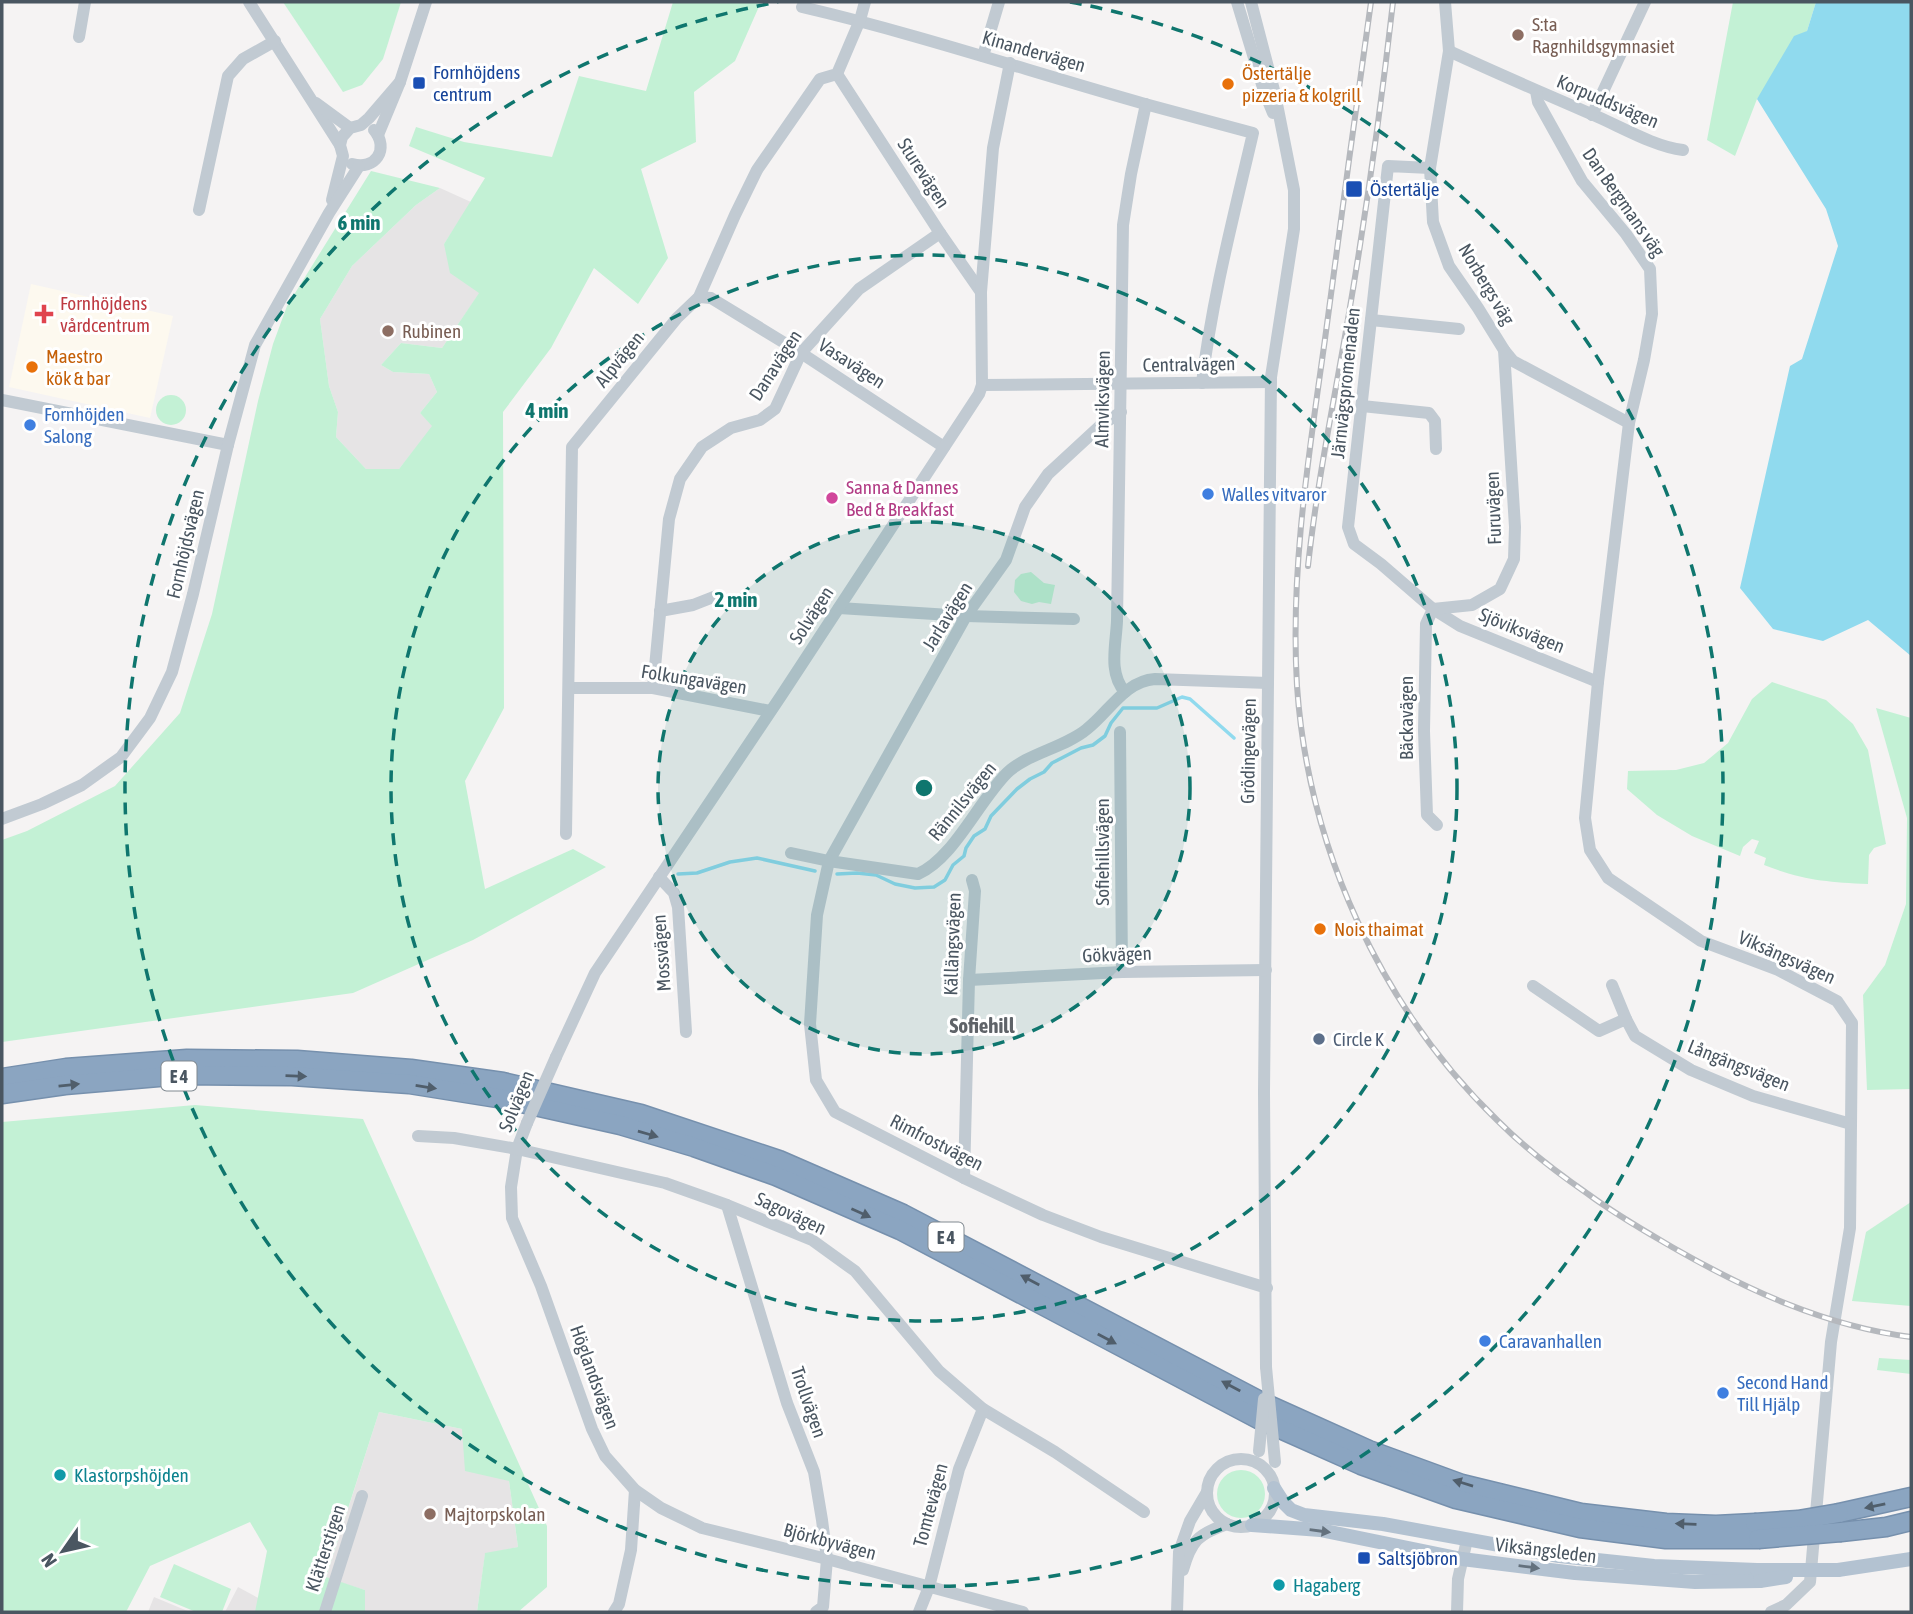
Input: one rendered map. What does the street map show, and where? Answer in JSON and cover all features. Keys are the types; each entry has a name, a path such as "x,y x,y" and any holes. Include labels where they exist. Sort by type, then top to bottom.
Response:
{"highway":[{"name":"E 4","path":"2,1078 66,1068 187,1059 297,1060 411,1069 503,1082 641,1114 779,1160 903,1214 1262,1402 1369,1450 1462,1484 1581,1513 1757,1531 1911,1497"},
{"name":"E 4","path":"2,1094 65,1085 182,1075 292,1076 408,1084 503,1099 620,1125 776,1176 900,1230 1260,1420 1361,1465 1456,1499 1580,1528 1666,1539 1757,1531 1841,1532 1911,1521"}],"main road":[{"name":"Viksängsleden","path":"1273,1484 1283,1502 1291,1510 1304,1515 1384,1524 1559,1556 1758,1575"},
{"name":"Viksängsleden","path":"1252,1525 1320,1530 1462,1559 1633,1579 1695,1582 1838,1570 1911,1559"}],"street":[{"path":"79,37 85,2"},
{"path":"249,2 347,161 359,166"},
{"name":"Fornhöjdsvägen","path":"2,819 82,785 121,757 150,718 172,672 255,345 329,213 359,166 376,159 381,147 379,135 400,82 426,2"},
{"path":"837,74 865,2"},
{"path":"983,56 999,2"},
{"name":"Grödingevägen","path":"1237,2 1264,92 1283,139"},
{"name":"Grödingevägen","path":"1179,1588 1179,1552 1190,1521 1207,1491 1210,1480 1219,1467 1229,1462 1246,1460 1259,1451 1266,1367 1264,1092 1271,382 1294,229 1294,190 1275,94 1251,2"},
{"path":"1444,2 1449,51"},
{"path":"1592,114 1645,2"},
{"name":"Kinandervägen","path":"802,7 860,20 1146,104 1254,132 1217,291 1202,383"},
{"path":"199,210 228,76 243,59 275,41"},
{"name":"Korpuddsvägen","path":"1449,51 1536,91 1666,146 1683,150"},
{"name":"Norbergs väg","path":"1449,51 1430,168 1433,222 1448,266 1513,361 1629,423"},
{"path":"982,385 981,292 993,148 1010,63"},
{"name":"Sturevägen","path":"837,74 981,292"},
{"name":"Alpvägen","path":"566,834 572,447 677,318 699,296 757,170 820,79 837,74"},
{"name":"Fornhöjdsvägen","path":"329,213 342,137 377,110 400,82"},
{"name":"Dan Bergmans väg","path":"1536,91 1538,102 1582,181 1626,234 1650,269 1652,314 1629,423"},
{"path":"307,96 356,126 372,129 379,135"},
{"name":"Almviksvägen","path":"1125,692 1118,685 1114,670 1118,621 1123,225 1146,104"},
{"name":"Järnvägspromenaden","path":"1430,168 1388,166 1348,527 1354,544 1433,609"},
{"name":"Danavägen","path":"653,688 669,519 680,479 702,447 731,428 760,420 775,409 802,353 859,289 940,233"},
{"name":"Vasavägen","path":"699,296 711,298 802,353 944,447"},
{"path":"1371,320 1459,329"},
{"name":"Furuvägen","path":"1433,609 1472,605 1500,589 1514,559 1515,527 1504,350"},
{"name":"Centralvägen","path":"982,385 1271,382"},
{"name":"Solvägen","path":"517,1149 595,973 839,608 979,394 982,385"},
{"path":"2,400 228,444"},
{"path":"1362,406 1429,413 1436,421 1436,449"},
{"name":"Jarlavägen","path":"829,861 967,616 1006,560 1025,507 1048,474 1100,426 1121,412"},
{"name":"Viksängsvägen","path":"1629,423 1598,682 1586,818 1590,849 1608,878 1701,941 1777,970 1837,1001 1852,1023 1850,1228 1831,1342 1810,1582 1786,1605 1771,1612"},
{"path":"660,611 693,605 716,596"},
{"path":"839,608 1074,619"},
{"name":"Sjöviksvägen","path":"1433,609 1460,626 1598,682"},
{"name":"Bäckavägen","path":"1433,609 1426,624 1424,732 1427,815 1437,825"},
{"name":"Rännilsvägen","path":"791,853 918,874 930,868 1008,772 1086,731 1125,692 1140,682 1268,683"},
{"name":"Folkungavägen","path":"569,688 653,688 771,711"},
{"name":"Sofiehillsvägen","path":"1120,732 1122,972"},
{"name":"Rimfrostvägen","path":"829,861 817,915 810,1024 816,1080 835,1112 1043,1215 1101,1237 1267,1288"},
{"name":"Mossvägen","path":"659,877 674,893 678,907 687,1032"},
{"name":"Källängsvägen","path":"964,1178 969,980 975,891 972,880"},
{"name":"Gökvägen","path":"969,980 1122,972 1266,970"},
{"name":"Långängsvägen","path":"1612,985 1635,1036 1691,1070 1754,1096 1851,1124"},
{"path":"1533,986 1599,1031 1626,1019"},
{"name":"Sagovägen","path":"418,1136 454,1138 517,1149 665,1183 812,1240 855,1271 939,1371 983,1409 1055,1452 1144,1512"},
{"name":"Höglandsvägen","path":"517,1149 511,1187 512,1218 541,1286 592,1429 605,1456 635,1490"},
{"name":"Trollvägen","path":"727,1206 787,1403 814,1472 827,1559 823,1607 816,1612"},
{"name":"Grödingevägen","path":"1252,1525 1262,1520 1272,1507 1274,1496 1275,1462 1266,1367"},
{"name":"Tomtevägen","path":"919,1612 929,1587 959,1469 983,1409"},
{"path":"1246,1460 1266,1471 1273,1484"},
{"path":"614,1612 631,1550 635,1490"},
{"name":"Björkbyvägen","path":"635,1490 661,1508 702,1528 1023,1612"},
{"path":"1207,1491 1209,1505 1215,1515 1227,1524 1238,1527 1252,1525"},
{"name":"Klätterstigen","path":"325,1612 362,1496"},
{"path":"1177,1612 1179,1588 1191,1545 1210,1530 1227,1524"},
{"path":"1457,1612 1458,1578 1467,1540"}],"shaded area":[{"name":"Rubinen","path":"440,188 471,202 444,244 480,292 442,348 401,343 381,365 393,372 429,374 437,392 420,413 433,426 399,469 366,469 336,437 338,412 329,386 320,319 352,266 416,205"},
{"path":"31,284 173,316 150,418 9,387"},
{"name":"Majtorpskolan","path":"379,1412 462,1429 509,1481 518,1547 485,1554 477,1612 365,1612 365,1590 326,1578"},
{"path":"238,1587 284,1612 225,1612"},
{"path":"154,1597 190,1612 148,1612"}],"green space":[{"path":"283,2 401,2 383,59 362,85 343,92"},
{"path":"673,2 761,2 735,61 694,92 696,142 641,169 668,258 638,304 594,268 551,348 503,412 504,708 465,781 485,889 573,849 606,867 473,940 353,993 2,1042 2,840 27,831 115,786 180,713 212,614 273,344 287,306 371,171 440,188 416,205 352,266 320,319 329,386 338,412 336,437 366,469 399,469 432,426 420,413 437,392 429,374 393,372 381,365 401,343 442,348 479,293 450,273 444,244 485,178 409,146 416,127 464,142 552,157 579,76 646,91"},
{"path":"1733,2 1816,2 1807,31 1757,99 1735,156 1707,140"},
{"path":"171,395 182,399 186,410 182,421 171,425 160,421 156,410 160,399"},
{"path":"1031,572 1044,583 1055,585 1051,604 1021,601 1014,592 1015,580 1021,574"},
{"path":"1772,682 1826,700 1853,724 1868,750 1886,844 1874,848 1869,855 1868,884 1815,879 1764,865 1766,858 1754,853 1759,841 1752,839 1743,847 1740,856 1692,836 1657,815 1627,789 1628,771 1676,770 1704,763 1728,743 1752,699"},
{"path":"1876,708 1911,718 1911,1089 1867,1090 1863,995 1885,965 1906,904 1907,818"},
{"path":"195,1105 363,1119 547,1526 547,1587 518,1612 477,1612 485,1553 518,1547 509,1481 465,1471 462,1429 379,1412 326,1577 365,1590 365,1612 255,1612 267,1551 250,1522 150,1566 126,1612 2,1612 2,1122"},
{"path":"1911,1202 1911,1306 1852,1301 1866,1232"},
{"path":"1879,1358 1911,1360 1911,1374 1877,1370"},
{"path":"1241,1470 1250,1471 1258,1477 1264,1485 1264,1503 1258,1511 1250,1517 1241,1518 1232,1517 1224,1511 1218,1503 1217,1494 1218,1485 1224,1477 1232,1471"},
{"path":"174,1564 231,1589 222,1612 196,1612 160,1597"}],"water":[{"path":"1816,2 1911,2 1911,656 1868,620 1823,641 1773,629 1740,588 1790,366 1802,359 1838,246 1826,209 1757,99 1794,36 1807,31"}],"waterway":[{"path":"837,874 876,875 895,884 915,888 934,887 945,880 953,865 964,856 974,836 985,829 991,816 1017,789 1044,772 1052,763 1093,745 1105,736 1123,708 1157,708 1182,697 1190,699 1234,738"},
{"path":"678,874 697,873 730,862 757,858 815,871"}],"railway":[{"path":"1371,2 1307,469 1296,599 1297,686 1304,747 1317,806 1335,865 1358,922 1386,976 1419,1028 1456,1077 1519,1141 1576,1186 1672,1247 1729,1278 1817,1315 1879,1332 1911,1337"},
{"path":"1308,566 1367,200 1393,2"}],"place":[{"name":"S:ta Ragnhildsgymnasiet","path":"1518,35"},
{"name":"Fornhöjdens centrum","path":"419,83"},
{"name":"Östertälje pizzeria & kolgrill","path":"1228,84"},
{"name":"Östertälje","path":"1354,189"},
{"name":"Fornhöjdens vårdcentrum","path":"44,314"},
{"name":"Rubinen","path":"388,331"},
{"name":"Maestro kök & bar","path":"32,367"},
{"name":"Fornhöjden Salong","path":"30,425"},
{"name":"Walles vitvaror","path":"1208,494"},
{"name":"Sanna & Dannes Bed & Breakfast","path":"832,498"},
{"name":"Nois thaimat","path":"1320,929"},
{"name":"Circle K","path":"1319,1039"},
{"name":"Caravanhallen","path":"1485,1341"},
{"name":"Second Hand Till Hjälp","path":"1723,1393"},
{"name":"Klastorpshöjden","path":"60,1475"},
{"name":"Majtorpskolan","path":"430,1514"},
{"name":"Saltsjöbron","path":"1364,1558"},
{"name":"Hagaberg","path":"1279,1585"}],"district":[{"name":"Sofiehill","path":"982,1025"}]}
